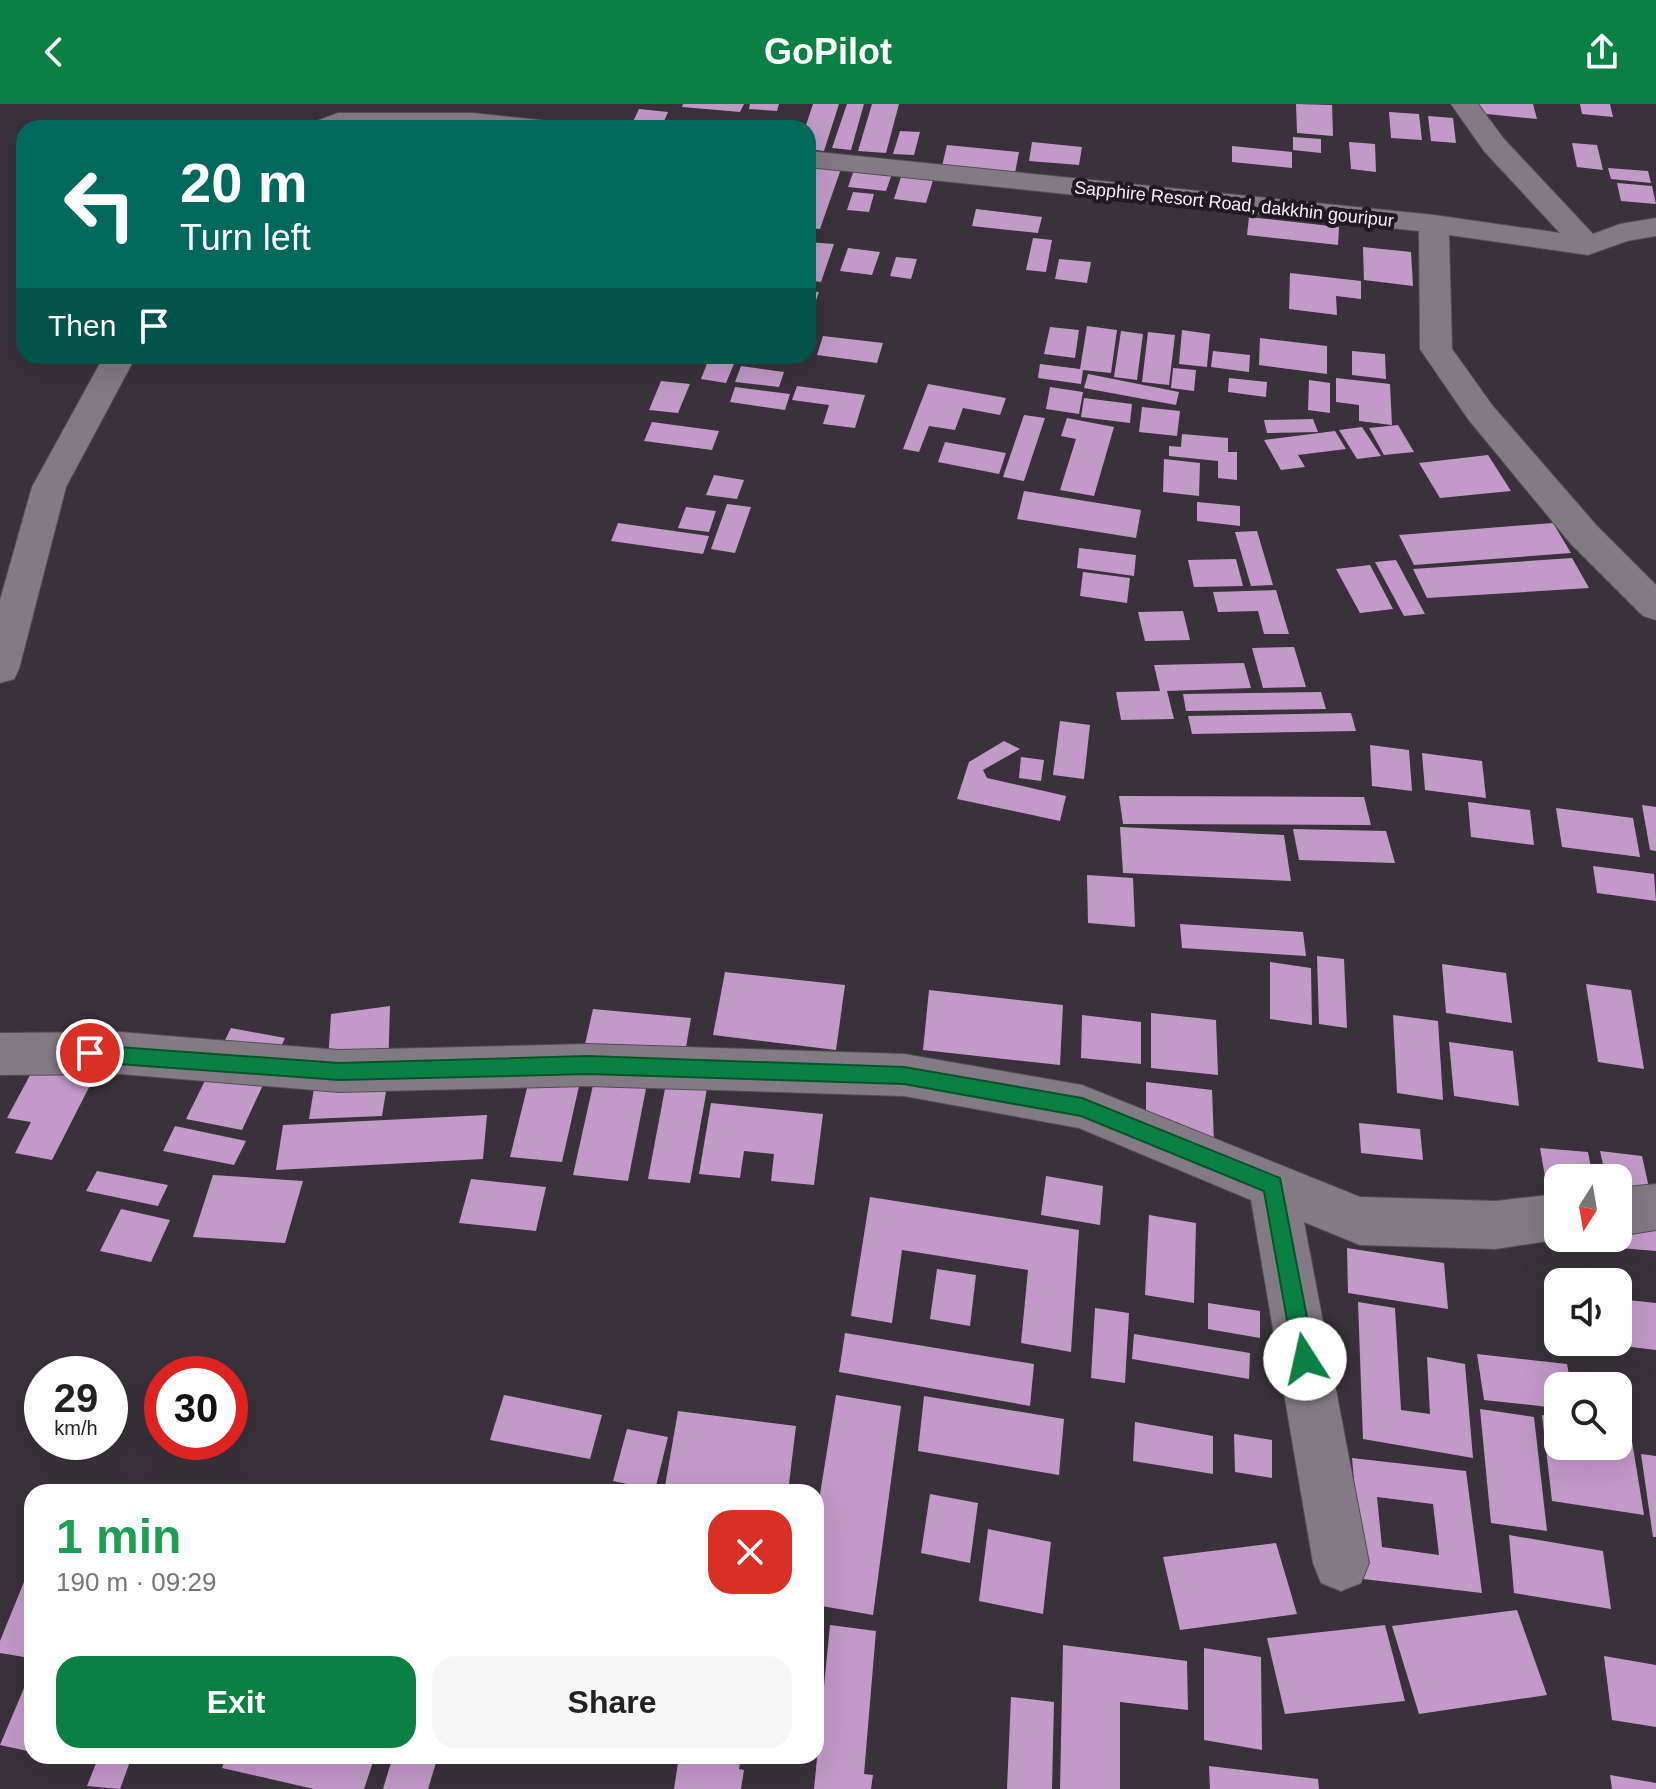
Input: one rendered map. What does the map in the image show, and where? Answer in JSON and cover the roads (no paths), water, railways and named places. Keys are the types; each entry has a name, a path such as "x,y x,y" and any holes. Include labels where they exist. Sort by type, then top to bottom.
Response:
{"street":[{"path":"1464,104 1494,145 1588,246"},
{"name":"Sapphire Resort Road, dakkhin gouripur","path":"816,160 1434,224 1588,246 1620,233 1656,227"},
{"path":"1434,224 1436,349 1480,412 1584,535 1656,607"},
{"path":"0,669 49,487 116,364"},
{"path":"0,1054 120,1053 339,1071 588,1065 904,1075 1082,1107 1360,1221 1496,1225 1544,1220"},
{"path":"1273,1185 1341,1563"},
{"path":"1632,1210 1656,1207"}]}
